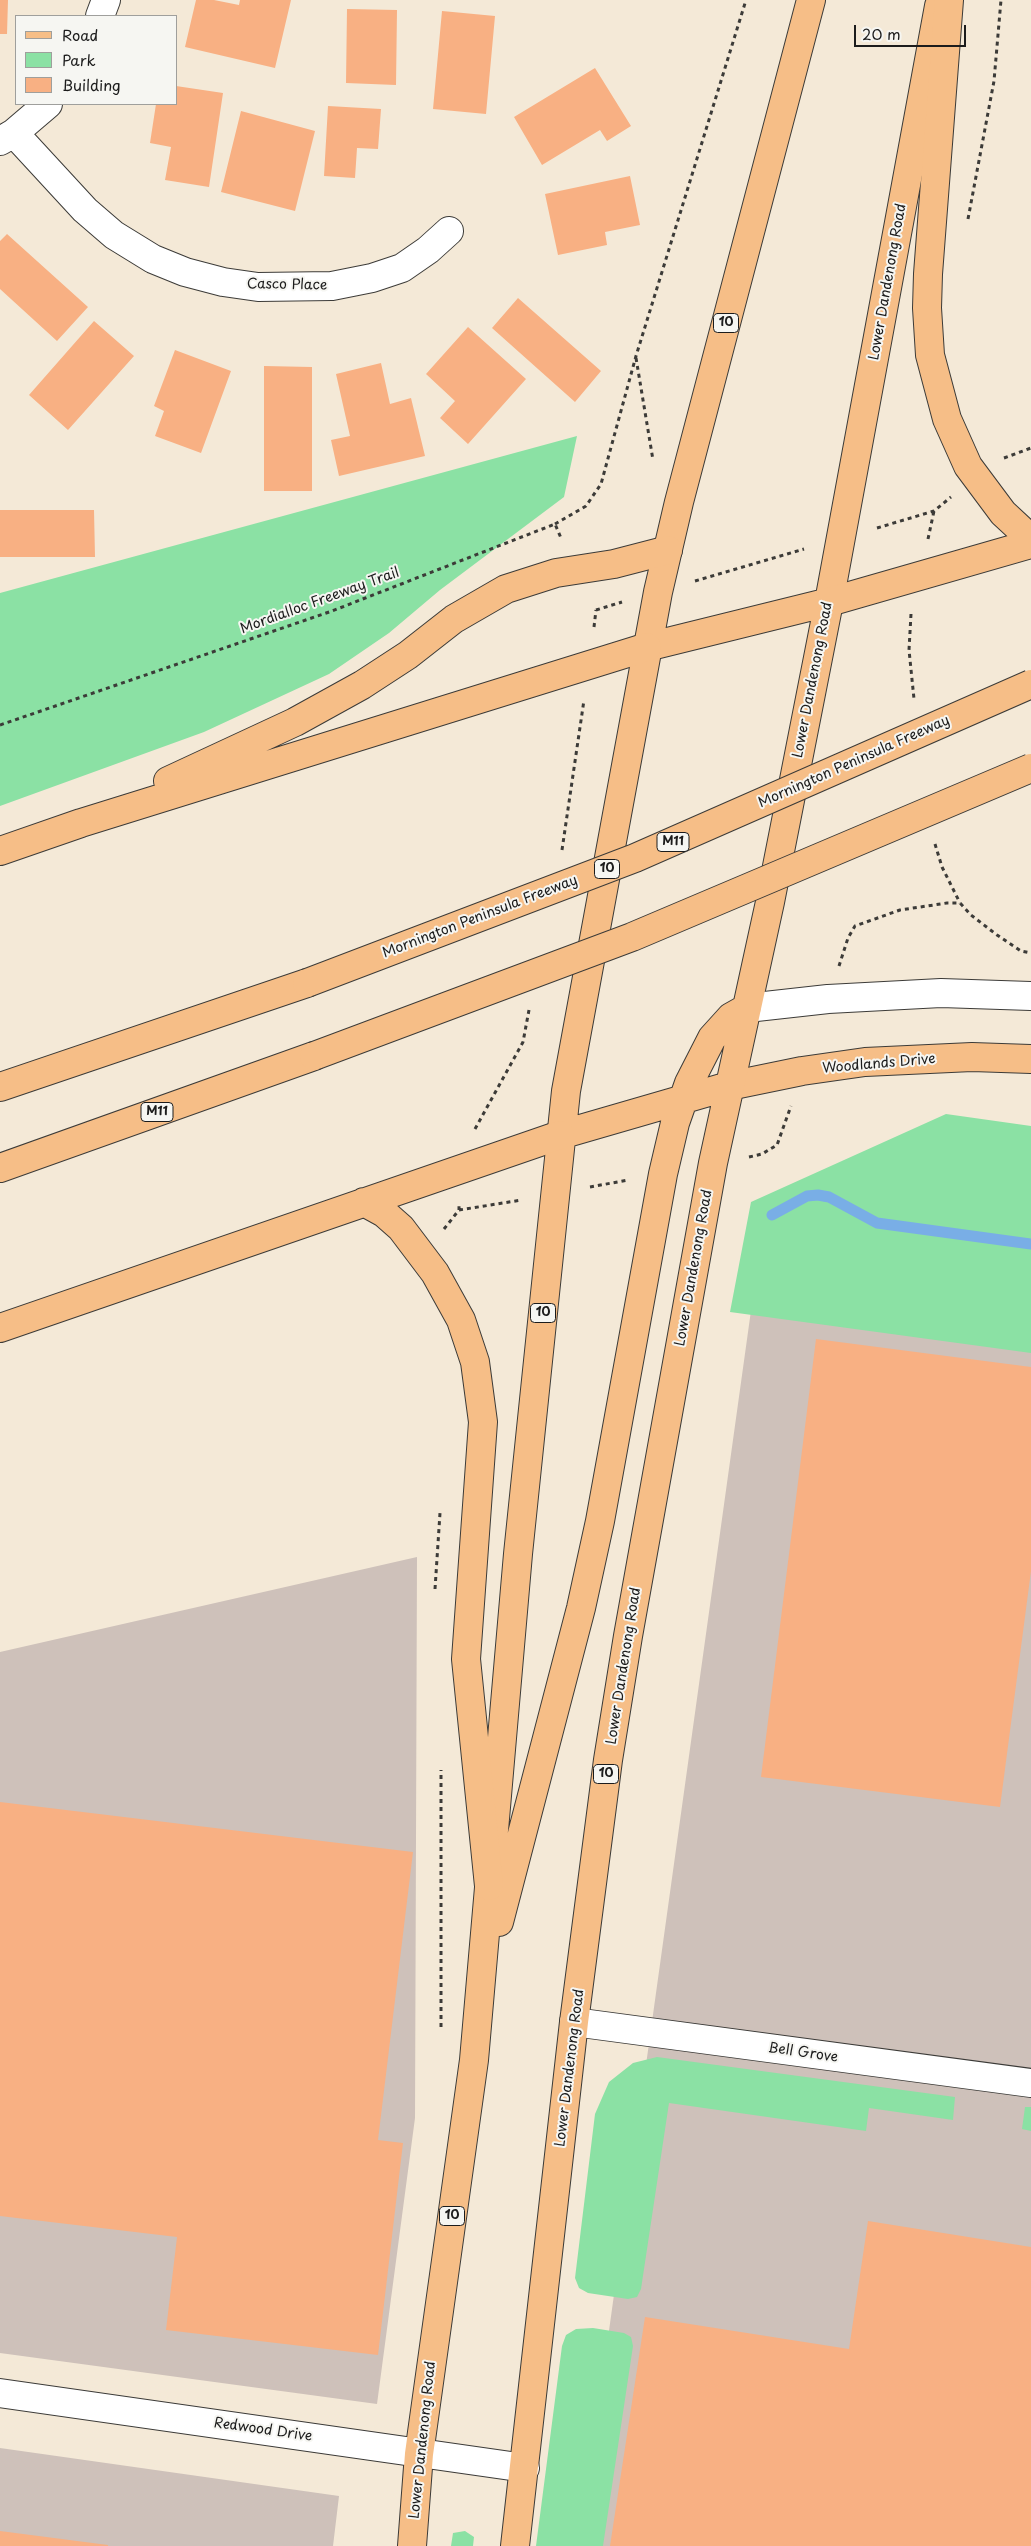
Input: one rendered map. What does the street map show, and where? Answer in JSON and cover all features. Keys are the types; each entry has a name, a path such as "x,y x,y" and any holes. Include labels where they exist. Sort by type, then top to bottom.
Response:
{"main road":[{"name":"Lower Dandenong Road","path":"412,2546 419,2454 474,2060 518,1554 560,1135 574,1045 647,647 668,550 811,0"},
{"name":"Lower Dandenong Road","path":"515,2546 574,2022 608,1760 627,1645 713,1163 747,1008 829,602 940,0"},
{"path":"949,0 928,274 927,308 930,355 944,412 968,466 1003,513 1031,539"},
{"path":"0,850 81,823 647,647 829,602 1031,544"},
{"path":"81,823 332,702 408,655 454,618 488,598 536,578 626,562 668,550"},
{"name":"Mornington Peninsula Freeway","path":"0,1087 308,983 635,858 1031,684"},
{"name":"M11","path":"0,1168 314,1056 632,937 1031,768"},
{"path":"481,1992 580,1608 600,1521 663,1174 683,1098 712,1038 731,1017 747,1008"},
{"name":"Woodlands Drive","path":"0,1328 560,1135 729,1086 802,1071 865,1062 972,1057 1031,1060"},
{"path":"364,1202 384,1213 401,1228 436,1273 461,1320 475,1362 483,1422 466,1659 489,1886"}],"street":[{"path":"100,15 106,0"},
{"path":"7,137 47,105"},
{"name":"Casco Place","path":"7,137 114,235 152,259 184,272 224,282 258,287 332,286 372,278 402,268 428,250 448,231"},
{"path":"747,1008 828,999 941,993 1031,996"},
{"name":"Bell Grove","path":"574,2022 1031,2084"},
{"name":"Redwood Drive","path":"0,2393 525,2468"}],"path":[{"name":"Mordialloc Freeway Trail","path":"0,725 332,611 555,524 586,506 601,484 636,356 746,0"},
{"path":"967,223 994,82 1001,0"},
{"path":"636,356 654,463"},
{"path":"998,452 1002,459"},
{"path":"555,524 596,610"},
{"path":"848,938 855,926 890,912 917,907 960,903 971,915 997,935 1021,950 1031,953"}],"shaded area":[{"path":"754,1289 1031,1329 1031,2546 579,2546"},
{"path":"417,1557 415,2118 377,2404 0,2353 0,1652"},
{"path":"0,2448 339,2496 333,2546 0,2546"}],"green space":[{"path":"577,436 564,497 440,590 389,633 329,674 204,732 0,806 0,593"},
{"path":"946,1114 1031,1126 1031,1353 730,1312 751,1202"},
{"path":"657,2057 955,2097 953,2120 869,2108 866,2131 669,2103 641,2289 637,2297 628,2299 588,2293 579,2288 575,2278 595,2114 609,2082 633,2063"},
{"path":"1025,2107 1031,2107 1031,2131 1022,2129"},
{"path":"593,2328 624,2333 631,2337 633,2346 603,2546 536,2546 562,2346 566,2335 576,2329"},
{"path":"465,2531 474,2537 473,2546 451,2546 453,2533"}],"building":[{"path":"0,0 8,0 7,34 0,34"},
{"path":"196,0 214,0 239,5 240,0 291,0 275,68 185,47"},
{"path":"347,9 397,10 396,85 346,83"},
{"path":"442,11 495,16 486,114 433,109"},
{"path":"595,68 631,126 607,141 600,130 542,165 514,117"},
{"path":"178,86 223,93 209,187 165,180 171,147 150,143 156,105 178,105"},
{"path":"328,106 381,109 378,149 357,148 355,178 324,176"},
{"path":"241,111 315,131 295,211 221,192"},
{"path":"630,176 640,225 605,232 607,245 558,255 545,194"},
{"path":"7,234 88,307 57,341 0,289 0,241"},
{"path":"518,298 601,371 575,402 492,328"},
{"path":"94,321 134,356 68,430 29,395"},
{"path":"468,327 526,379 468,444 440,418 455,401 426,374"},
{"path":"175,350 231,371 201,453 155,436 164,411 154,406"},
{"path":"381,363 390,404 411,398 425,456 339,476 331,440 350,436 336,374"},
{"path":"264,366 312,367 312,491 264,491"},
{"path":"0,510 94,510 95,557 0,557"},
{"path":"816,1339 1031,1367 1031,1571 1000,1807 761,1777"},
{"path":"0,1802 413,1852 378,2140 403,2143 378,2355 166,2330 177,2237 0,2216"},
{"path":"868,2221 1031,2247 1031,2546 610,2546 645,2317 849,2349"},
{"path":"0,2531 108,2545 108,2546 0,2546"}],"waterway":[{"path":"772,1215 807,1196 818,1195 829,1197 877,1223 1031,1244"}]}
